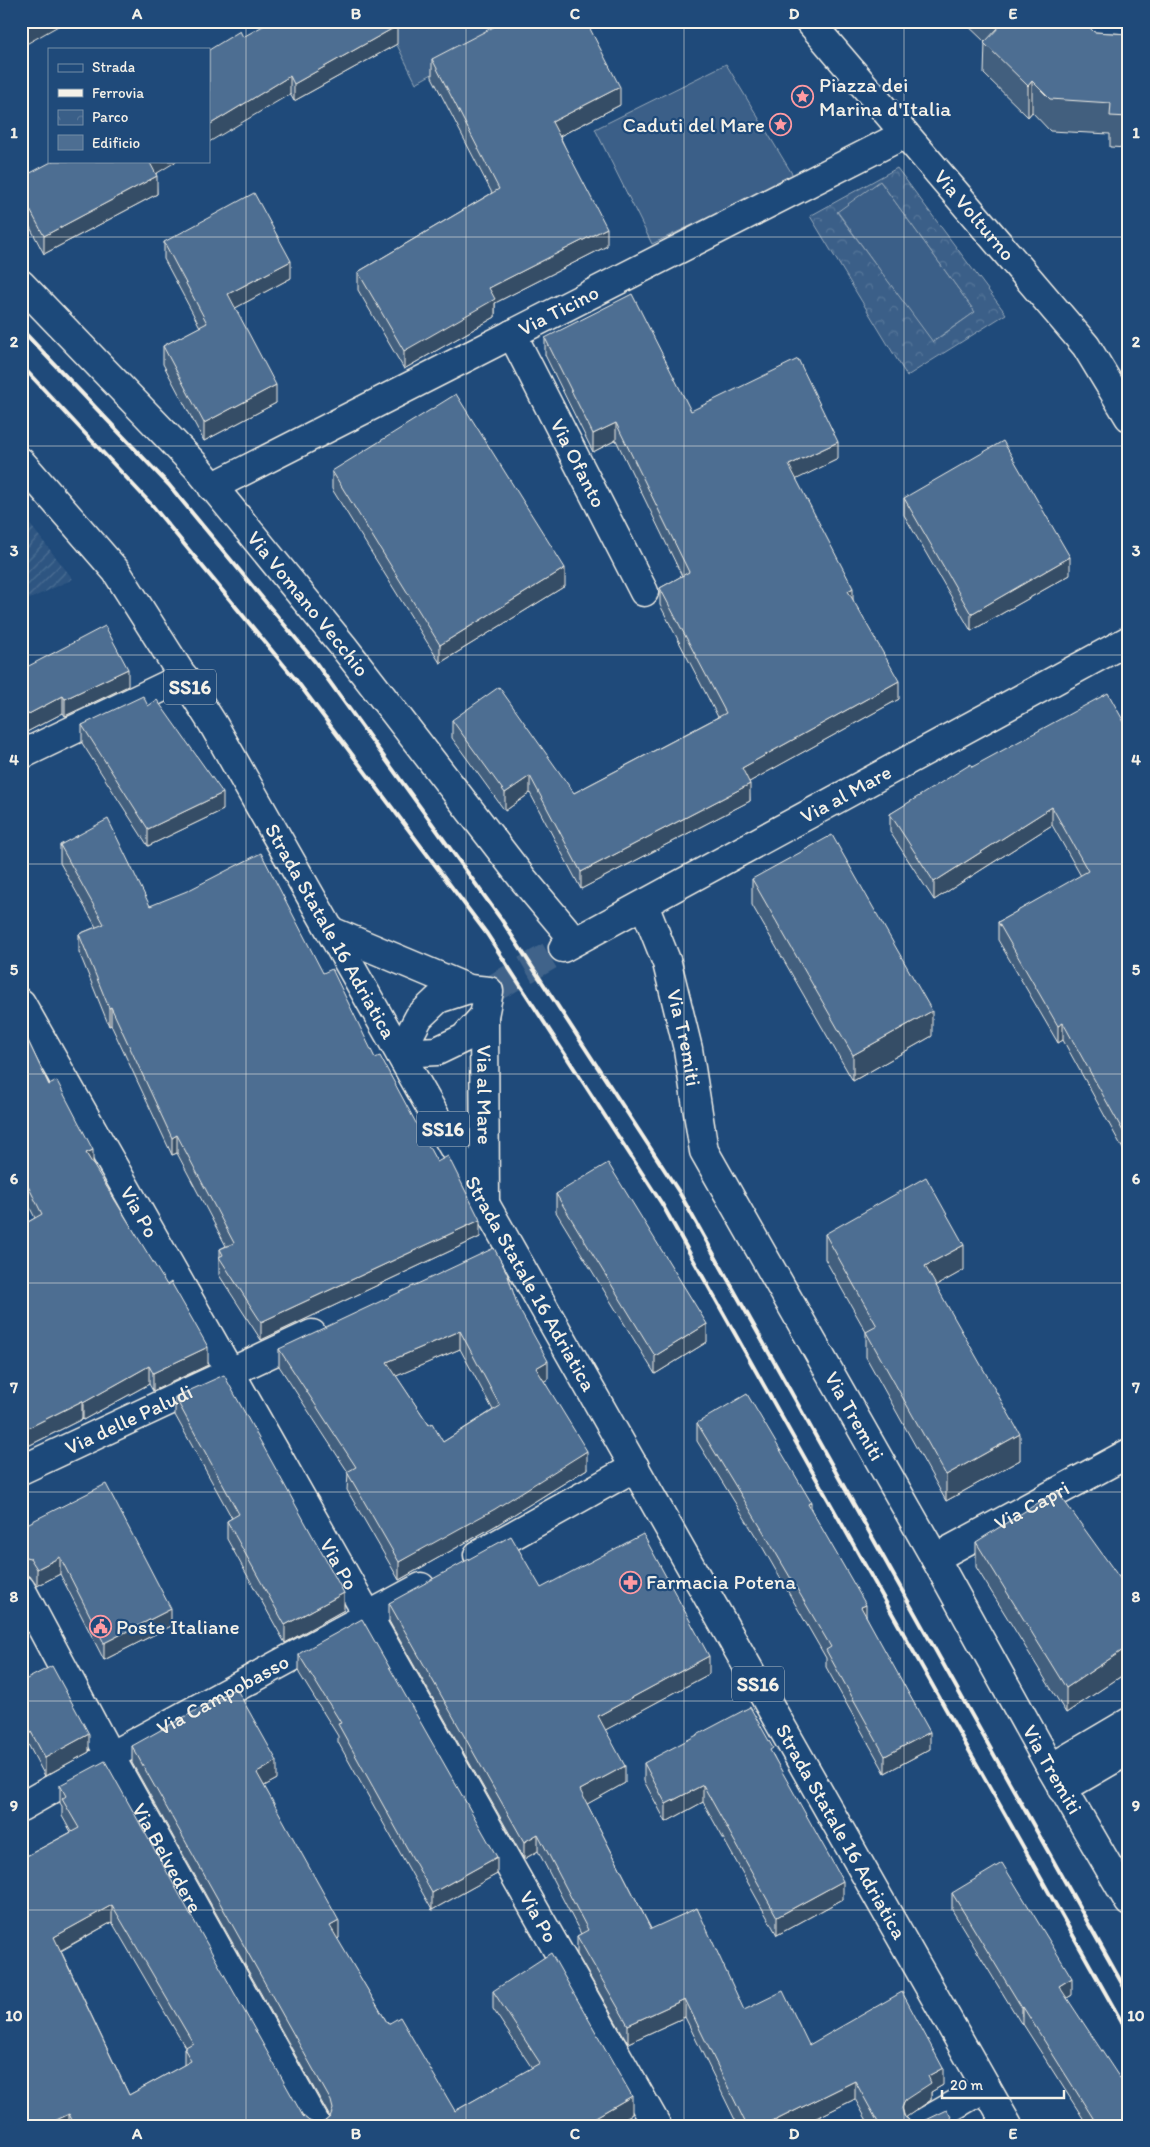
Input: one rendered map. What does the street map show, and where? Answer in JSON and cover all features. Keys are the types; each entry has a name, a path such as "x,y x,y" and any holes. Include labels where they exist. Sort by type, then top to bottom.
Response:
{"street":[{"name":"Via Volturno","path":"809,21 1086,346 1129,417"},
{"name":"Via Ticino","path":"212,487 905,134"},
{"name":"Via Vomano Vecchio","path":"21,284 196,466 343,646 524,879 569,945"},
{"name":"Via Ofanto","path":"512,334 644,592"},
{"name":"Strada Statale 16 Adriatica","path":"21,462 116,571 213,724 1008,2126"},
{"name":"Via al Mare","path":"569,945 1129,640"},
{"path":"21,755 184,677"},
{"name":"Via Tremiti","path":"644,904 667,963 688,1049 704,1151 935,1558 1057,1779 1129,1902"},
{"name":"Via al Mare","path":"331,931 468,989 489,991 484,1016 485,1204"},
{"path":"400,1053 419,1016 438,999 468,989"},
{"name":"Via Po","path":"21,1003 657,2126"},
{"name":"Via al Mare","path":"400,1053 437,1051 464,1038 484,1016"},
{"path":"480,1254 507,1242"},
{"name":"Via delle Paludi","path":"21,1470 337,1322"},
{"name":"Via Capri","path":"935,1558 1129,1453"},
{"name":"Via Campobasso","path":"21,1807 110,1756 368,1616 635,1467"},
{"name":"Via Belvedere","path":"21,1589 110,1756 317,2126"},
{"path":"1057,1779 1129,1722"},
{"path":"1057,1779 1129,1750"},
{"path":"918,2126 986,2087"}],"shaded area":[{"path":"21,513 73,579 21,603"}],"green space":[{"path":"385,21 527,21 416,83"},
{"path":"726,64 794,177 652,244 595,129"},
{"path":"897,168 1006,314 907,376 810,216","holes":["880,181 975,312 933,342 837,212"]},
{"path":"880,181 975,312 932,342 837,211"}],"building":[{"path":"21,21 36,21 21,30"},
{"path":"272,21 394,21 397,26 294,84 290,76 210,124 210,49 240,31 243,37"},
{"path":"505,21 586,21 620,87 552,122 607,228 489,288 495,299 404,351 358,272 499,189 432,59"},
{"path":"995,21 1083,21 1094,32 1129,34 1129,117 1110,116 1111,103 1050,99 1032,81 1028,86 984,43 1000,26"},
{"path":"51,162 150,162 157,176 44,236 21,193 21,178"},
{"path":"254,193 291,261 228,294 276,385 204,423 163,346 207,323 164,242"},
{"path":"632,294 691,411 798,359 838,442 789,465 853,588 848,591 899,681 742,768 750,784 581,872 530,776 505,793 452,720 499,687 574,793 726,713 660,588 689,572 616,423 593,434 545,338"},
{"path":"456,394 565,568 440,645 332,471"},
{"path":"1003,441 1070,557 971,614 904,498"},
{"path":"21,569 25,578 21,579"},
{"path":"105,626 128,669 65,699 63,696 21,718 21,670"},
{"path":"1108,693 1129,731 1129,1142 1063,1023 1058,1026 998,922 1088,871 1052,807 934,882 890,814 971,764 972,767"},
{"path":"143,696 148,706 157,700 223,793 148,829 82,725"},
{"path":"108,819 150,906 187,891 261,853 323,973 332,969 375,1058 380,1056 437,1162 448,1156 480,1220 261,1322 219,1257 223,1255 220,1249 234,1243 177,1135 172,1138 111,1007 109,1008 79,934 104,924 60,845"},
{"path":"832,835 932,1011 853,1055 752,879"},
{"path":"21,1026 49,1085 57,1081 93,1150 86,1153 167,1285 171,1282 208,1347 153,1373 149,1366 83,1403 82,1401 26,1429 21,1421 21,1226 42,1214 21,1172"},
{"path":"608,1163 707,1324 655,1356 556,1194"},
{"path":"926,1177 964,1245 925,1266 1020,1434 946,1475 866,1332 877,1326 825,1234"},
{"path":"494,1248 507,1273 518,1307 548,1361 536,1368 587,1451 495,1509 399,1562 347,1472 356,1467 279,1349","holes":["460,1331 500,1406 443,1442 432,1423 429,1425 387,1362"]},
{"path":"224,1375 344,1593 285,1625 227,1521 239,1514 175,1397"},
{"path":"747,1394 811,1502 808,1504 866,1605 861,1607 930,1732 885,1756 826,1650 831,1647 697,1423"},
{"path":"106,1484 171,1609 104,1643 60,1557 37,1569 30,1558 21,1556 21,1527"},
{"path":"1057,1491 1129,1591 1129,1646 1066,1688 976,1542"},
{"path":"643,1534 709,1656 598,1716 625,1766 580,1790 651,1929 697,1908 744,2010 783,1991 809,2045 902,1992 943,2068 928,2076 931,2083 905,2100 902,2108 904,2116 911,2122 918,2124 947,2110 956,2126 880,2126 855,2081 764,2126 747,2126 685,1999 628,2025 577,1936 588,1930 538,1834 524,1842 389,1603 511,1536 541,1588"},
{"path":"362,1619 497,1857 432,1893 338,1724 341,1723 299,1655"},
{"path":"52,1666 89,1734 45,1758 21,1713 21,1682"},
{"path":"236,1688 277,1761 257,1773 339,1921 330,1926 388,2024 400,2017 455,2111 540,2063 493,1991 551,1953 632,2096 580,2126 75,2126 69,2114 44,2126 21,2126 21,1859 79,1828 62,1799 66,1796 60,1785 105,1761 303,2116 316,2124 324,2122 330,2117 333,2109 331,2101 132,1746","holes":["112,1905 193,2043 184,2048 191,2061 129,2095 54,1937"]},
{"path":"750,1707 773,1748 770,1750 843,1881 777,1917 703,1785 666,1804 644,1763"},
{"path":"1002,1863 1072,1978 1059,1986 1129,2092 1129,2126 1098,2126 1022,2008 952,1893"}],"tunnel":[{"path":"489,991 563,948"}],"railway":[{"path":"21,329 169,485 316,663 501,919 679,1192 1129,1996"},
{"path":"21,365 151,504 296,680 487,934 662,1204 1129,2035"}],"place":[{"name":"Piazza dei Marina d'Italia","path":"803,97"},
{"name":"Caduti del Mare","path":"781,125"},
{"name":"Farmacia Potena","path":"630,1582"},
{"name":"Poste Italiane","path":"100,1627"}]}
